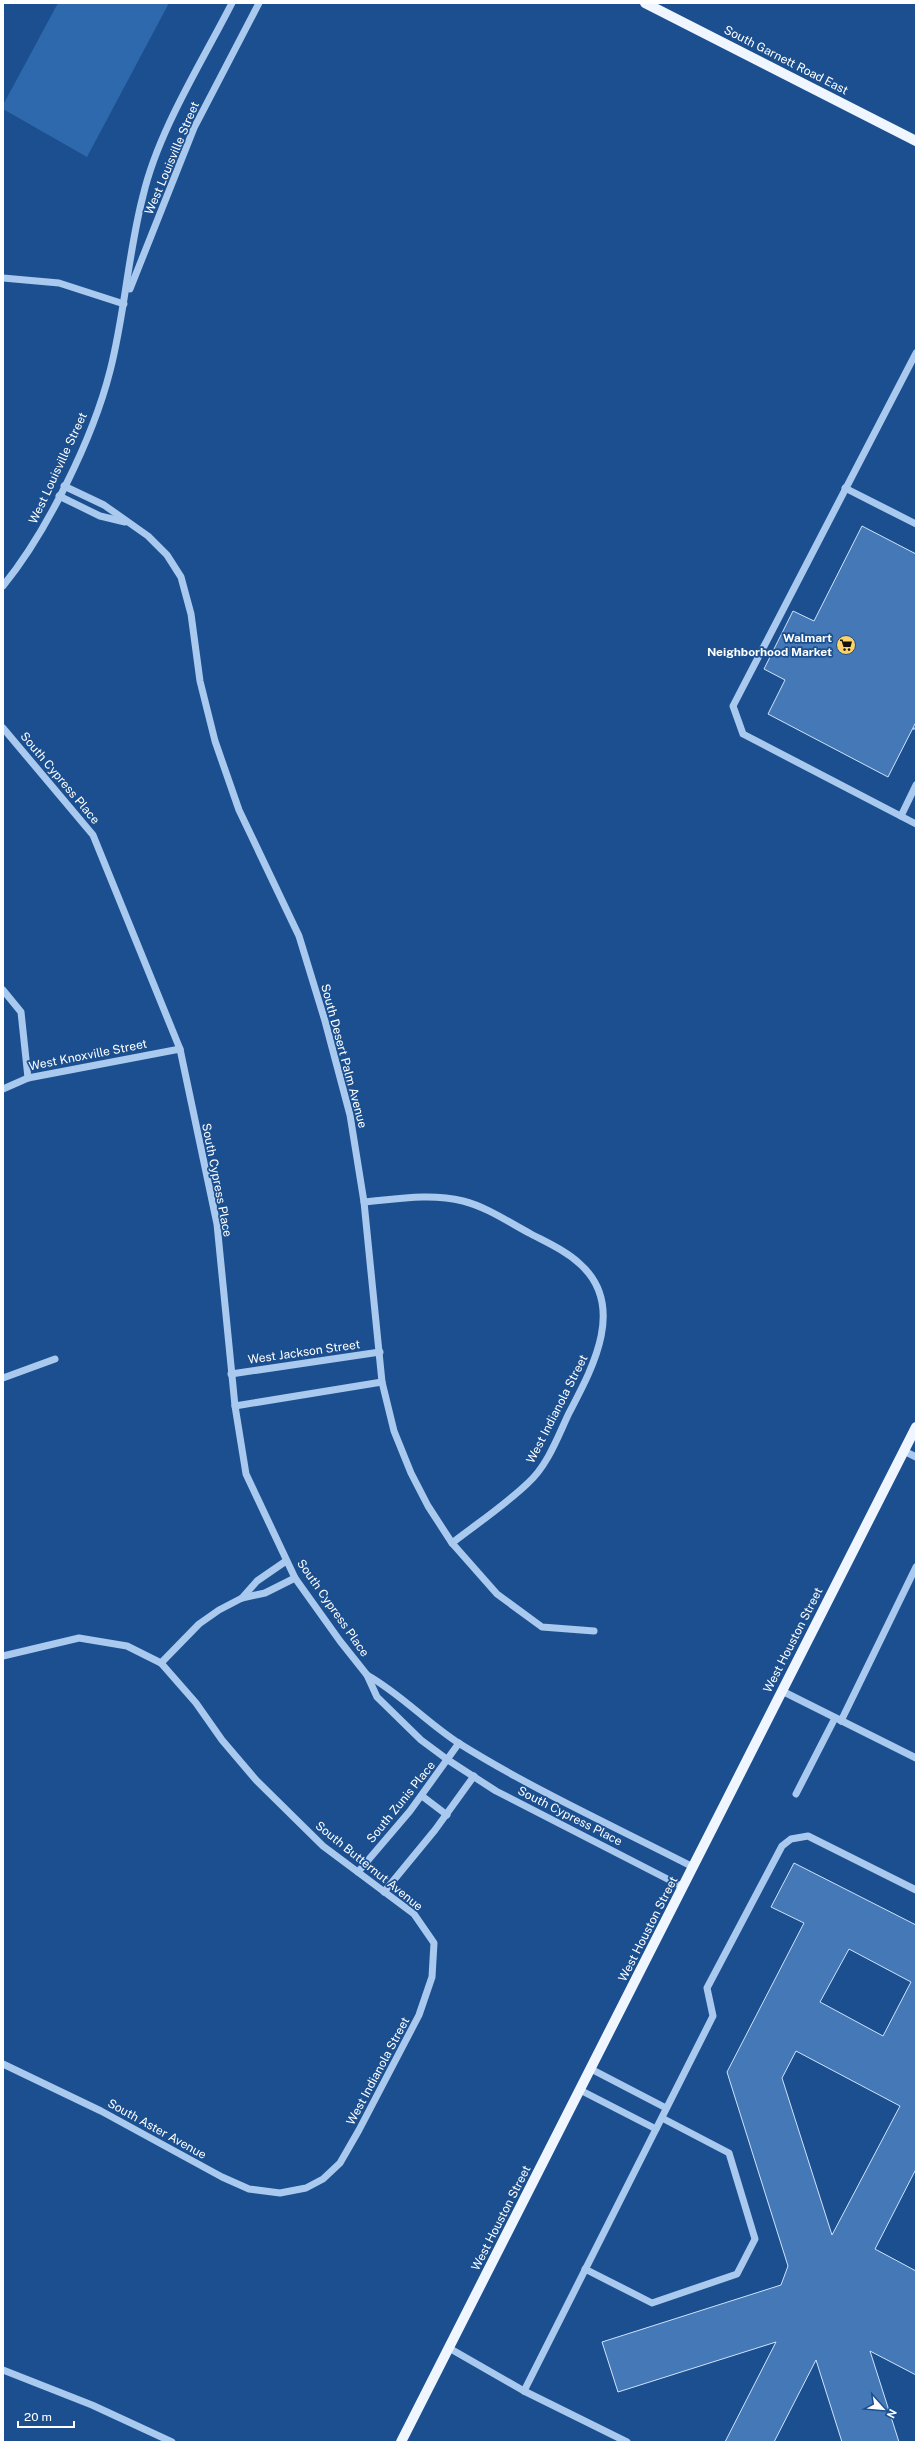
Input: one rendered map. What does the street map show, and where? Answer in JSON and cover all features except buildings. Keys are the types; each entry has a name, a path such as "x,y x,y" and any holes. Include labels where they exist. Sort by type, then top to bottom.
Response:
{"main road":[{"name":"South Garnett Road East","path":"645,3 916,141"},
{"name":"West Houston Street","path":"401,2442 916,1427"}],"street":[{"name":"West Louisville Street","path":"3,586 39,536 91,428 110,372 124,304 143,195 155,160 172,120 232,3"},
{"name":"West Louisville Street","path":"124,304 194,128 259,3"},
{"path":"3,278 59,283 124,304"},
{"path":"916,353 733,706 743,734 916,824"},
{"name":"South Desert Palm Avenue","path":"64,486 104,505 148,536 167,555 181,577 191,614 200,681 215,741 240,810 299,936 326,1021 350,1115 364,1202 382,1382 394,1431 411,1473 428,1506 452,1543 496,1594 542,1627 594,1631"},
{"path":"845,488 916,524"},
{"name":"South Desert Palm Avenue","path":"59,496 100,516 127,522"},
{"name":"South Cypress Place","path":"3,728 93,835 180,1049 217,1224 235,1406 246,1474 295,1578 340,1641 367,1675 376,1697 402,1723 448,1760 496,1791 683,1887"},
{"path":"901,816 916,785"},
{"path":"3,990 21,1012 28,1078"},
{"name":"West Knoxville Street","path":"3,1089 28,1078 180,1049"},
{"name":"West Indianola Street","path":"364,1202 441,1197 465,1201 514,1225 574,1259 592,1277 600,1294 605,1322 600,1346 591,1371 541,1468 529,1482 452,1543"},
{"name":"West Jackson Street","path":"232,1374 380,1352"},
{"path":"3,1378 54,1359"},
{"path":"235,1406 382,1382"},
{"path":"904,1451 916,1457"},
{"path":"3,1656 79,1638 127,1646 161,1663 199,1624 242,1598 257,1581 286,1561"},
{"path":"796,1794 838,1719 916,1567"},
{"path":"242,1598 265,1593 295,1578"},
{"name":"South Butternut Avenue","path":"161,1663 196,1703 222,1740 256,1780 323,1846 414,1914 434,1943"},
{"name":"South Cypress Place","path":"367,1675 388,1687 410,1707 459,1743 505,1770 693,1868"},
{"path":"782,1691 916,1758"},
{"name":"South Zunis Place","path":"358,1872 422,1796 459,1743"},
{"path":"384,1892 474,1776"},
{"path":"422,1796 446,1814"},
{"path":"524,2390 713,2016 707,1988 782,1846 792,1839 808,1836 916,1890"},
{"name":"West Indianola Street","path":"306,2188 323,2179 340,2164 359,2130 419,2015 432,1977 434,1943"},
{"name":"South Aster Avenue","path":"3,2064 101,2111 222,2177 249,2189 280,2193 306,2188"},
{"path":"591,2069 666,2108"},
{"path":"580,2090 656,2129"},
{"path":"585,2269 652,2303 737,2274 755,2239 729,2153 662,2118"},
{"path":"449,2348 524,2390 627,2442"},
{"path":"3,2370 92,2405 172,2442"}],"shaded area":[{"path":"58,3 169,3 87,157 3,109 3,105"}],"place":[{"name":"Walmart Neighborhood Market","path":"846,645"}]}
